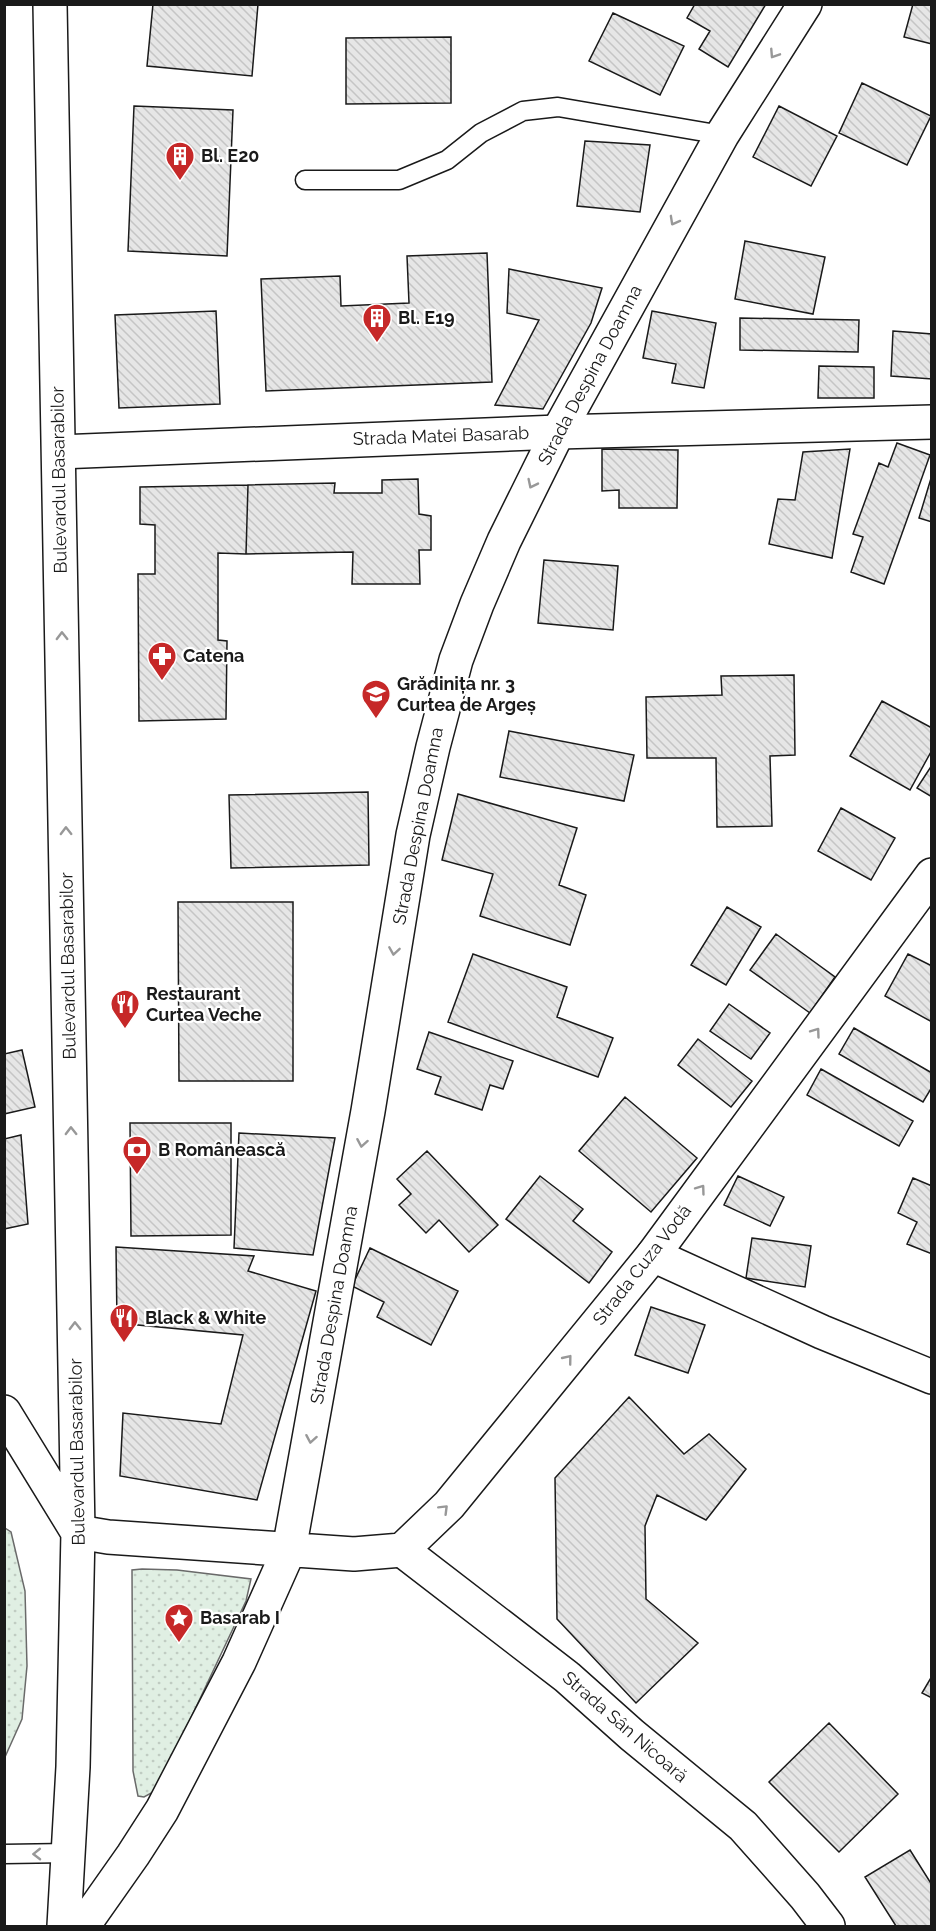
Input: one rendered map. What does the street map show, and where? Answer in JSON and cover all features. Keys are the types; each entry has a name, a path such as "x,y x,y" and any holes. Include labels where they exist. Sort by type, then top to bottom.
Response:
{"street":[{"name":"Bulevardul Basarabilor","path":"50,4 78,1532 77,1665 64,1926"},
{"name":"Strada Despina Doamna","path":"83,1926 162,1810 239,1662 290,1550 366,1122 413,835 456,660 477,604 504,541 558,432 722,135 805,4"},
{"name":"Strada Matei Basarab","path":"59,452 558,432 932,422"},
{"name":"Strada Cuza Vodă","path":"402,1550 448,1505 653,1255 932,874"},
{"path":"653,1255 822,1332 932,1377"},
{"path":"4,1412 78,1532 108,1537 354,1554 402,1550"},
{"name":"Strada Sân Nicoară","path":"402,1550 567,1677 632,1735 743,1826 805,1896 828,1926"}],"lane":[{"path":"305,180 399,180 447,160 481,133 523,111 558,106 722,135"},
{"path":"4,1854 69,1853"}],"green space":[{"path":"5,1528 11,1532 25,1591 27,1666 22,1719 5,1757"},
{"path":"132,1570 177,1570 251,1579 246,1601 157,1790 144,1797 138,1796 133,1771"}],"building":[{"path":"153,4 258,4 252,76 147,66"},
{"path":"695,4 766,4 728,67 699,49 710,31 687,18"},
{"path":"913,4 932,4 932,44 904,37"},
{"path":"613,13 684,46 660,95 589,61"},
{"path":"451,37 451,103 346,104 346,38"},
{"path":"862,83 931,116 907,165 839,133"},
{"name":"Bl. E20","path":"134,106 233,110 227,256 128,251"},
{"path":"779,106 837,136 811,186 753,157"},
{"path":"585,141 650,145 640,212 577,206"},
{"path":"745,241 825,257 813,314 735,299"},
{"name":"Bl. E19","path":"487,253 492,382 266,391 261,279 340,276 341,306 409,303 407,256"},
{"path":"509,269 602,288 591,323 543,409 495,405 539,320 507,313"},
{"path":"216,311 220,404 119,408 115,315"},
{"path":"652,311 716,323 704,388 672,383 676,364 643,358"},
{"path":"740,318 859,320 858,352 740,350"},
{"path":"893,331 932,334 932,379 891,376"},
{"path":"819,366 874,367 874,398 818,398"},
{"path":"897,443 930,455 884,584 851,572 863,537 853,534 879,463 888,467"},
{"path":"602,449 678,450 677,508 619,508 619,490 602,491"},
{"path":"850,449 832,558 769,544 778,499 795,500 803,452"},
{"path":"932,475 932,522 919,518"},
{"path":"418,479 419,514 431,516 431,550 419,550 420,584 352,584 353,552 246,554 248,485 335,483 334,493 382,493 382,480"},
{"path":"248,485 246,554 218,553 218,640 227,641 226,719 139,721 138,574 155,574 155,525 140,524 140,487"},
{"path":"544,560 618,566 613,630 538,623"},
{"path":"794,675 795,755 770,756 772,826 717,827 716,758 647,758 646,697 722,695 721,676"},
{"path":"882,701 932,728 932,750 910,790 850,756"},
{"path":"509,731 634,755 624,801 500,777"},
{"path":"932,765 932,797 917,788"},
{"path":"368,792 369,865 231,868 229,795"},
{"path":"458,794 577,828 559,885 586,895 570,945 480,916 493,874 442,860"},
{"path":"841,808 895,838 871,880 818,851"},
{"path":"178,902 293,902 293,1081 179,1081"},
{"path":"727,907 761,927 726,985 691,965"},
{"path":"776,934 835,977 810,1013 750,970"},
{"path":"473,954 567,987 557,1017 613,1038 598,1077 448,1022"},
{"path":"908,954 932,966 932,1022 885,996"},
{"path":"729,1004 770,1033 751,1059 710,1031"},
{"path":"854,1028 932,1073 932,1087 923,1102 839,1054"},
{"path":"429,1032 513,1061 503,1089 490,1085 482,1110 435,1094 441,1077 417,1069"},
{"path":"698,1039 752,1081 731,1107 678,1065"},
{"path":"22,1050 35,1107 4,1114 4,1054"},
{"path":"821,1069 913,1121 899,1146 807,1095"},
{"path":"625,1097 697,1158 651,1212 579,1151"},
{"path":"130,1123 231,1123 231,1235 131,1236"},
{"path":"239,1133 335,1138 313,1255 234,1248"},
{"path":"21,1135 28,1224 4,1229 4,1139"},
{"path":"427,1151 498,1225 469,1252 439,1220 426,1233 399,1205 411,1194 397,1179"},
{"path":"540,1176 583,1209 573,1221 612,1252 589,1283 506,1219"},
{"path":"738,1176 784,1197 770,1226 724,1205"},
{"path":"913,1178 932,1186 932,1254 907,1244 917,1222 898,1213"},
{"path":"752,1238 811,1246 805,1287 746,1278"},
{"path":"116,1247 254,1256 248,1271 316,1291 257,1500 120,1476 123,1413 221,1424 243,1335 117,1323"},
{"path":"370,1248 458,1291 431,1345 377,1317 384,1302 352,1286"},
{"path":"651,1307 705,1325 688,1373 635,1355"},
{"path":"629,1397 684,1454 709,1434 746,1469 706,1520 657,1495 645,1526 646,1599 698,1643 636,1703 557,1619 555,1478"},
{"path":"932,1676 932,1698 922,1693"},
{"path":"829,1723 898,1794 839,1852 769,1782"},
{"path":"910,1850 932,1885 932,1926 896,1926 865,1877"}],"place":[{"name":"Bl. E20","path":"180,182"},
{"name":"Bl. E19","path":"377,344"},
{"name":"Catena","path":"162,682"},
{"name":"Grădinița nr. 3 Curtea de Argeș","path":"376,720"},
{"name":"Restaurant Curtea Veche","path":"125,1030"},
{"name":"B Românească","path":"137,1176"},
{"name":"Black & White","path":"124,1344"},
{"name":"Basarab I","path":"179,1644"}]}
